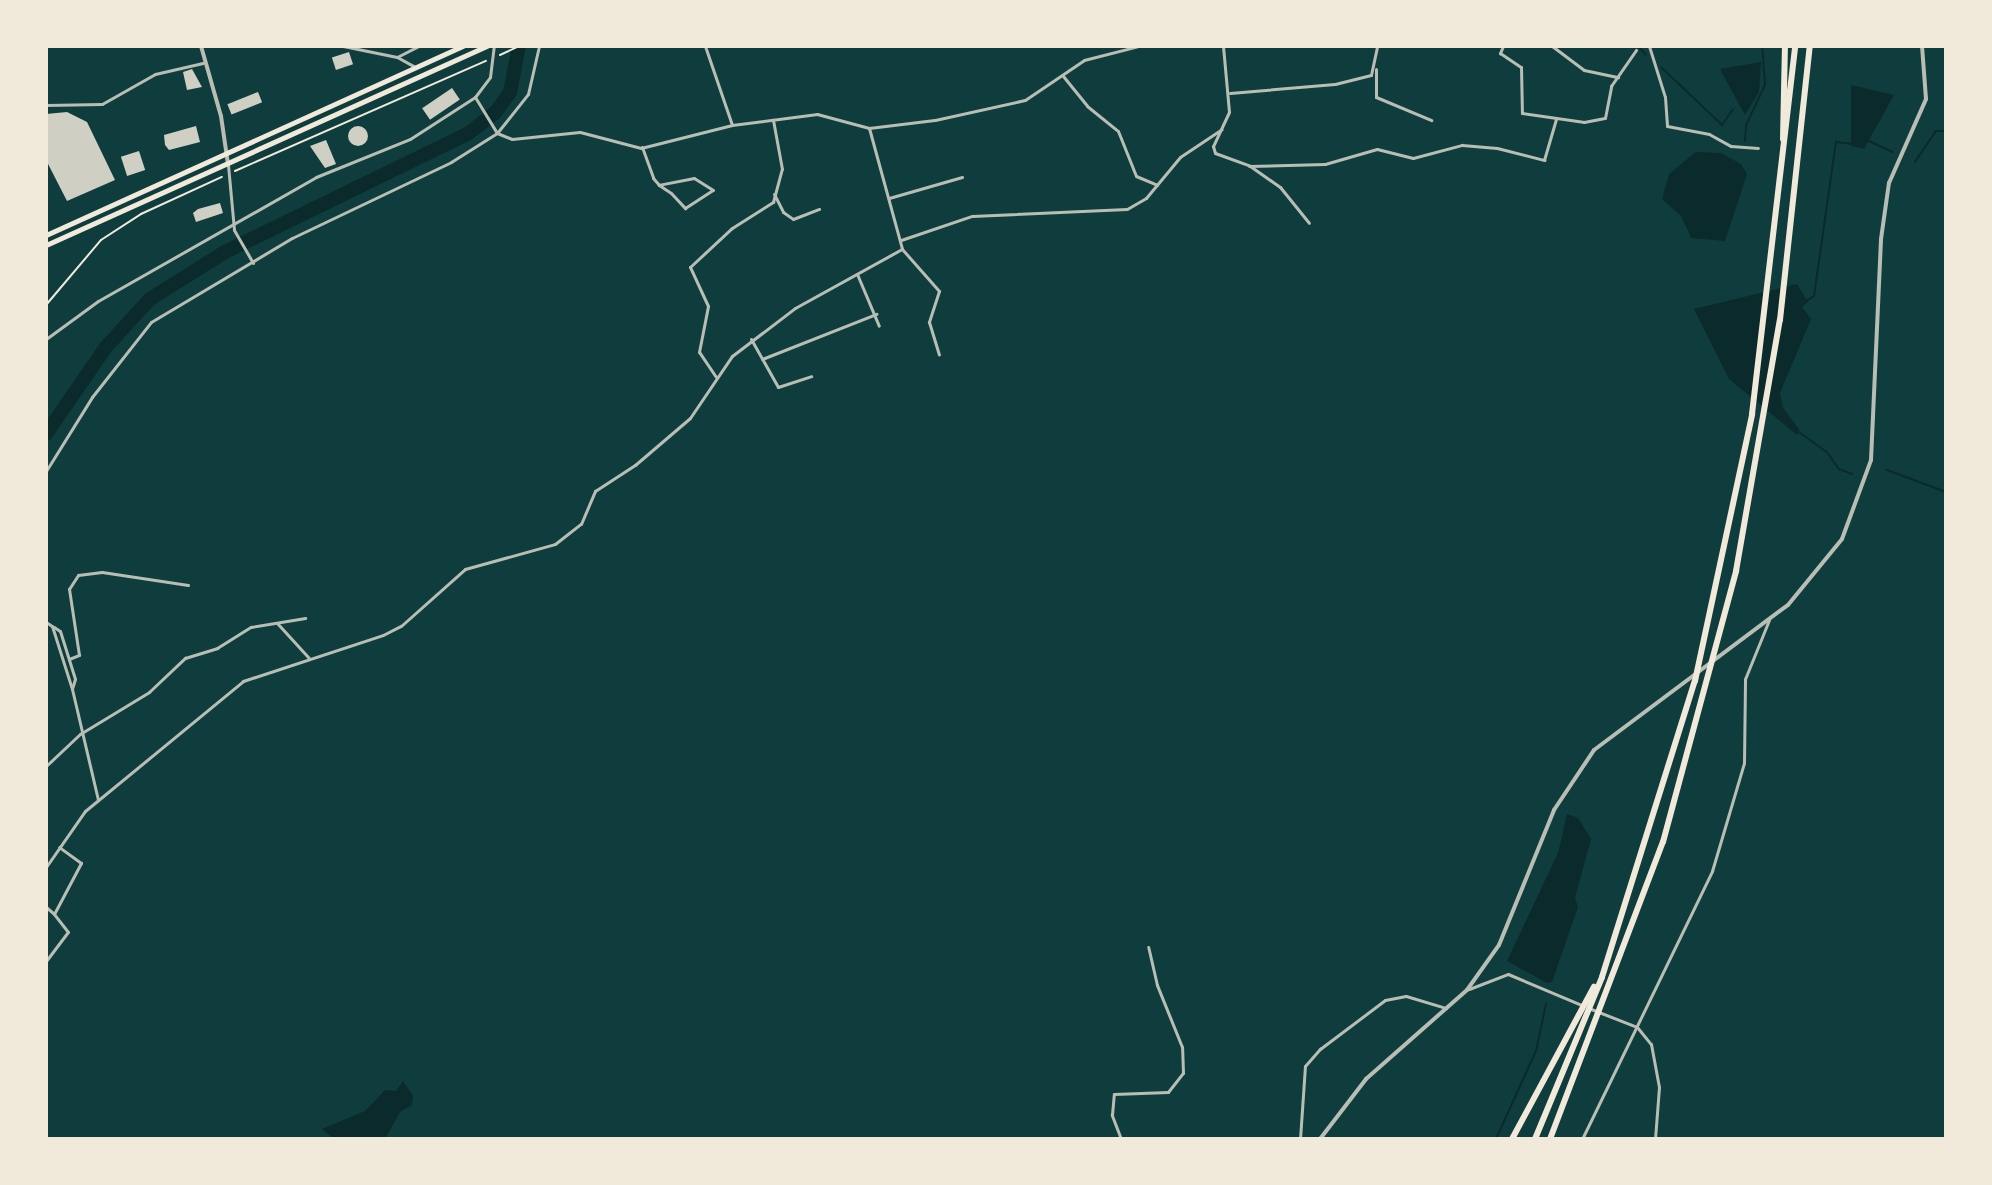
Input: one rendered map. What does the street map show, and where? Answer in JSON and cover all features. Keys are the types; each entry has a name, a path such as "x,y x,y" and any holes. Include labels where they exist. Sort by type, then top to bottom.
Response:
{"highway":[{"path":"1782,191 1785,46"},
{"path":"1535,1139 1602,977 1695,681 1752,414 1782,191 1795,46"},
{"path":"1550,1139 1624,955 1675,802 1736,571 1764,424 1788,258 1810,46"},
{"path":"1512,1139 1602,977"}],"main road":[{"path":"46,235 463,46"},
{"path":"46,245 487,46"},
{"path":"366,90 370,99"}],"street":[{"path":"201,46 228,154 234,227 252,262"},
{"path":"343,46 397,57 415,67"},
{"path":"397,57 419,46"},
{"path":"46,339 98,301 234,227 316,177 410,139 475,97 490,77 494,46"},
{"path":"46,471 92,397 151,322 353,205 409,183 497,132 528,94 539,46"},
{"path":"705,46 732,125"},
{"path":"475,97 497,132 512,139 580,132 642,147 732,125 817,114 869,128 1003,106 1025,100 1108,50 1139,46"},
{"path":"1223,46 1230,93 1215,153 1249,166 1280,187 1309,223"},
{"path":"1377,46 1374,67 1376,97 1431,120"},
{"path":"1503,46 1500,53 1521,67 1522,113 1597,122 1605,118 1609,91 1636,50"},
{"path":"1552,46 1584,70 1618,77"},
{"path":"1649,46 1665,97 1665,120 1672,130 1758,148"},
{"path":"1320,1139 1366,1079 1467,990 1499,945 1566,786 1594,750 1645,707 1769,620 1807,586 1842,539 1867,477 1875,430 1874,326 1881,239 1889,183 1926,99 1922,46"},
{"path":"46,105 102,104 155,74 203,63"},
{"path":"1230,93 1335,84 1371,75 1374,67"},
{"path":"1063,76 1087,106 1118,131 1136,176 1157,185"},
{"path":"716,377 699,352 708,306 690,267 732,228 770,206 782,169 773,119"},
{"path":"1249,166 1325,164 1377,149 1413,158 1462,145 1544,160 1556,119"},
{"path":"869,128 902,249 939,291 929,322 939,355"},
{"path":"901,240 972,216 1127,209 1157,185 1180,157 1222,129"},
{"path":"642,147 659,185 685,208 713,190 694,178 659,185"},
{"path":"889,198 962,177"},
{"path":"774,194 783,212 793,219 819,209"},
{"path":"46,867 98,800 243,681 401,626 465,569 555,544 581,524 595,491 690,418 716,377 751,339 902,249"},
{"path":"857,274 879,326"},
{"path":"762,359 876,314"},
{"path":"751,339 778,387 811,376"},
{"path":"69,659 79,655 69,589 78,575 102,572 188,585"},
{"path":"46,766 80,734 149,692 185,658 276,621 305,618"},
{"path":"1582,1139 1720,849 1744,763 1745,679 1769,620"},
{"path":"276,621 309,658"},
{"path":"46,622 60,631 75,679 72,689"},
{"path":"52,626 72,689 80,734 98,800"},
{"path":"54,914 81,863 59,847"},
{"path":"46,907 68,932 46,961"},
{"path":"1121,1139 1112,1115 1114,1094 1168,1092 1183,1073 1182,1047 1157,985 1148,947"},
{"path":"1467,990 1504,974 1637,1027 1657,1057 1655,1139"},
{"path":"1300,1139 1305,1066 1320,1049 1385,1000 1406,996 1446,1008"}],"path":[{"path":"499,55 519,46"},
{"path":"46,305 101,240 141,214 490,60"}],"water":[{"path":"1761,62 1759,92 1745,115 1720,69"},
{"path":"1851,85 1894,95 1864,149 1851,146"},
{"path":"1696,152 1721,153 1741,164 1747,174 1725,241 1691,238 1681,216 1662,199 1669,174"},
{"path":"1797,284 1808,302 1802,307 1811,319 1780,393 1783,408 1799,429 1797,435 1729,379 1694,309"},
{"path":"1567,814 1578,818 1591,839 1575,898 1578,907 1552,982 1547,983 1507,961 1558,853"},
{"path":"403,1081 413,1096 412,1105 400,1112 385,1139 334,1139 322,1129 365,1111 385,1090 396,1091"}],"building":[{"path":"349,52 353,64 336,70 332,58"},
{"path":"192,69 202,87 187,90 183,72"},
{"path":"452,88 460,100 430,120 422,108"},
{"path":"258,92 262,102 232,115 227,104"},
{"path":"67,112 87,122 115,180 67,201 46,160 46,114"},
{"path":"196,126 200,142 169,150 165,145 164,135"},
{"path":"358,126 365,129 368,136 365,143 358,146 351,143 348,136 351,129"},
{"path":"326,140 336,164 325,168 310,146"},
{"path":"139,151 145,170 127,176 121,157"},
{"path":"220,203 223,213 196,222 193,213 198,209"}],"waterway":[{"path":"46,434 106,347 150,299 225,252 469,133 495,113 510,92 519,46"},
{"path":"1638,46 1646,55"},
{"path":"1745,141 1746,125 1765,85 1762,46"},
{"path":"1662,68 1722,125 1733,109"},
{"path":"1915,162 1936,131 1946,131"},
{"path":"1869,141 1893,152"},
{"path":"1806,301 1814,296 1836,142 1853,144"},
{"path":"1799,432 1827,452 1839,469 1852,474"},
{"path":"1887,470 1946,492"},
{"path":"1496,1139 1536,1051 1546,1004"}]}
